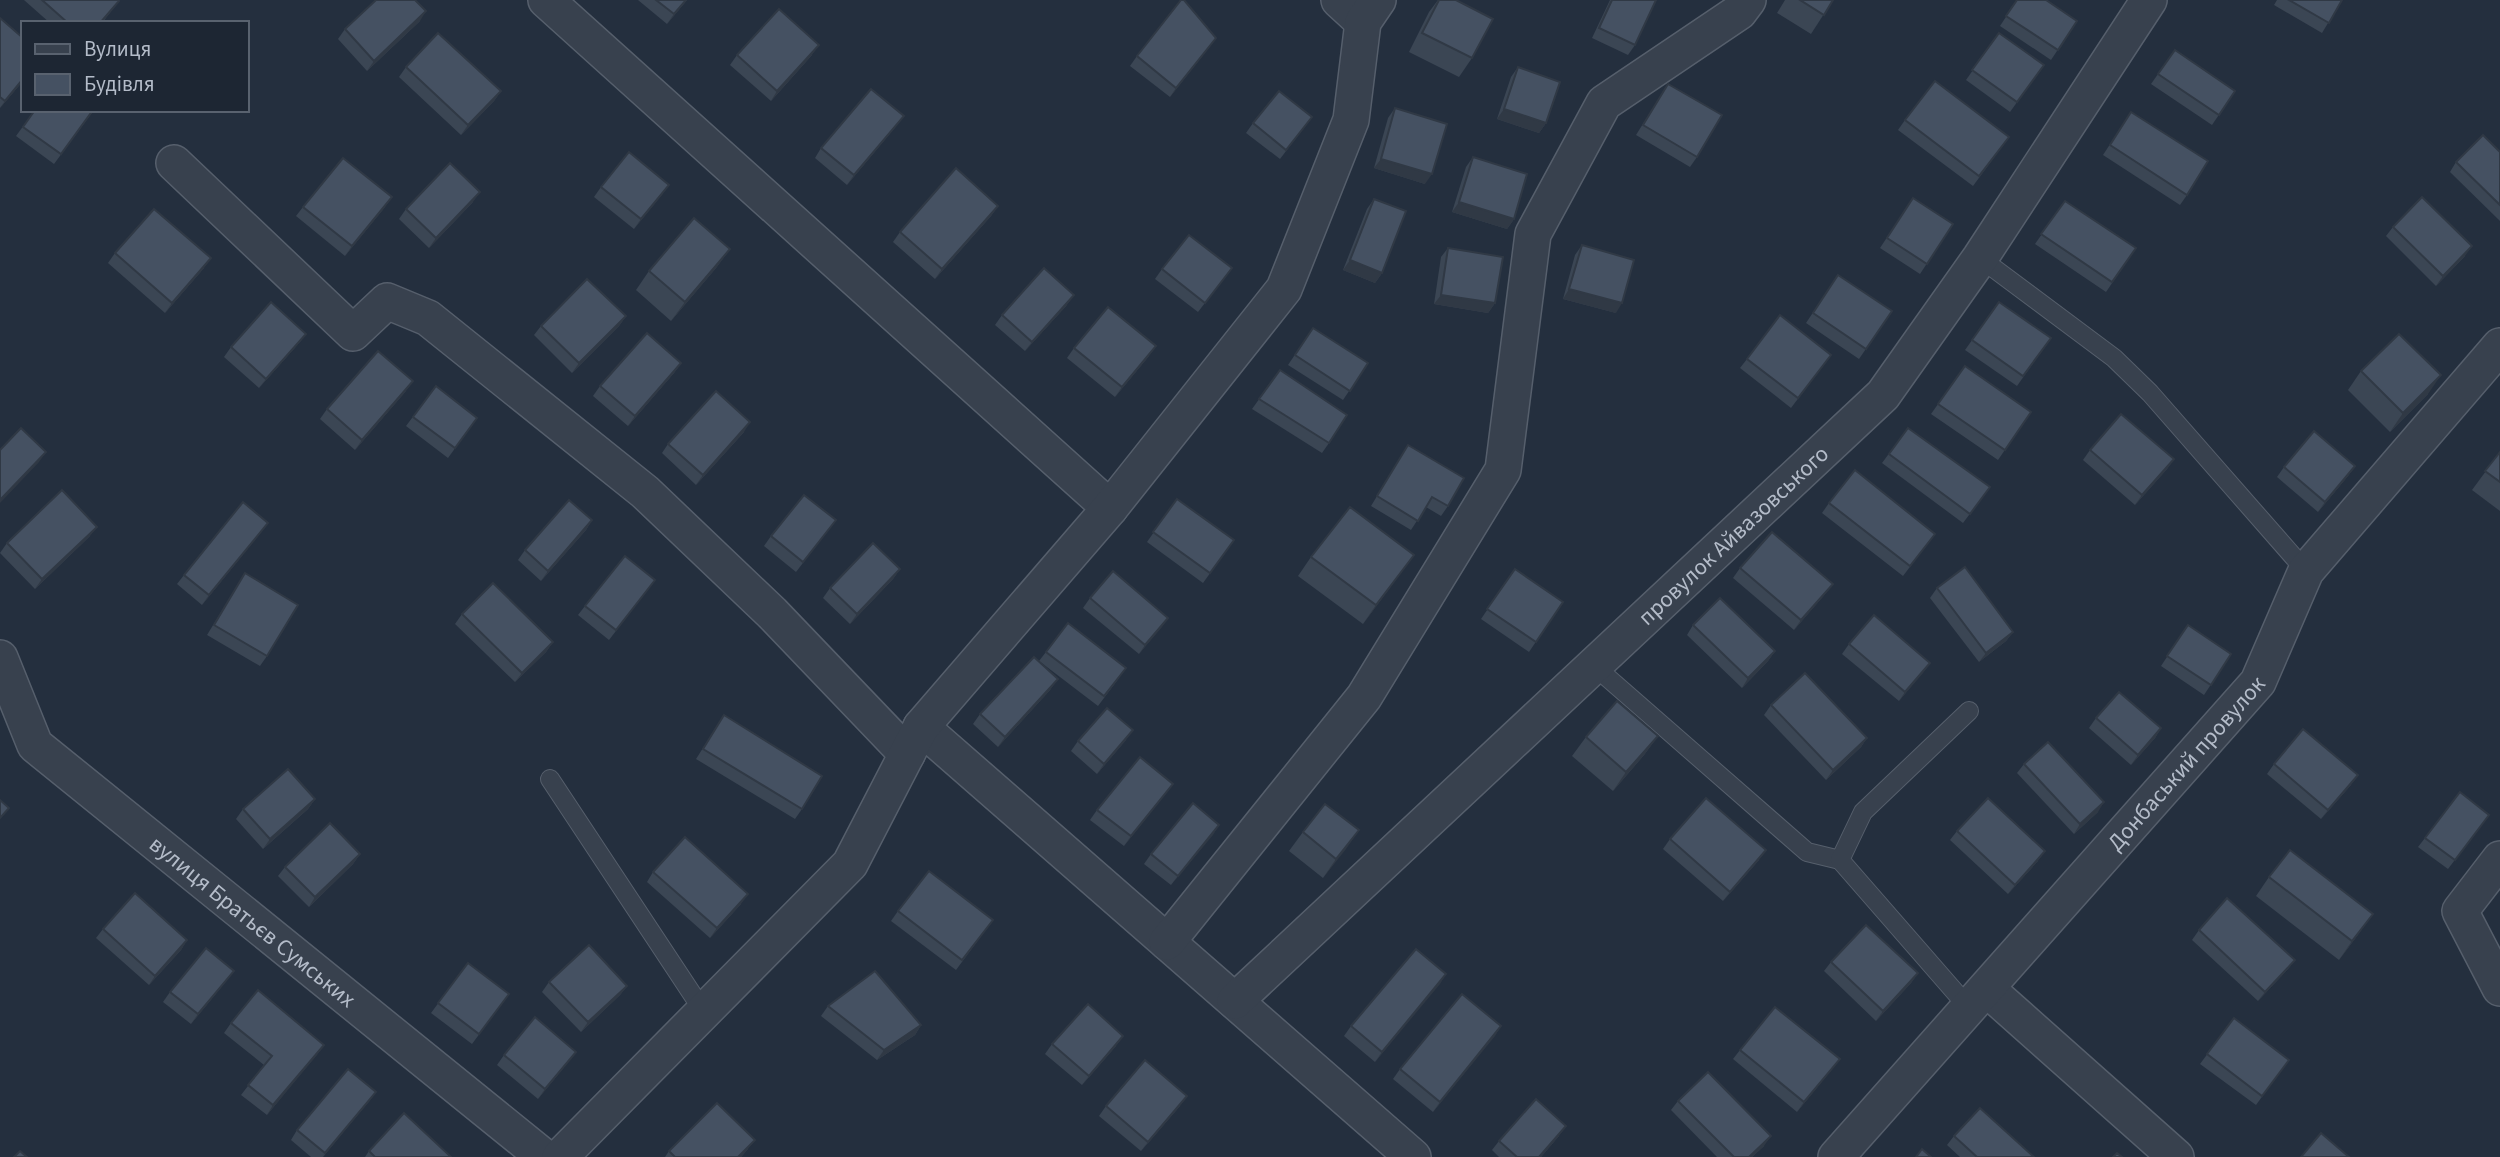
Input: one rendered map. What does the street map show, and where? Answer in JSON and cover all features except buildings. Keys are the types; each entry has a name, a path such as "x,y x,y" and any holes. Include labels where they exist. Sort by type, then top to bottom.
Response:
{"street":[{"path":"546,0 1110,508"},
{"path":"1167,942 1364,698 1503,470 1533,234 1604,103 1739,12 1748,0"},
{"name":"провулок Айвазовського","path":"1235,1001 1592,664 1883,395 1980,258 2150,0"},
{"path":"560,1157 850,864 914,740 1110,508 1284,289 1351,120 1360,7"},
{"path":"174,163 353,333 387,301 428,318 645,492 772,613 914,740 1167,942 1413,1157"},
{"name":"Донбаський провулок","path":"1836,1157 2258,682 2306,571 2500,346"},
{"name":"вулиця Братьєв Сумських","path":"0,658 34,745 544,1157"},
{"path":"2500,859 2460,911 2500,988"},
{"path":"1978,999 2176,1157"}],"lane":[{"path":"1980,258 2114,358 2150,393 2306,571"},
{"path":"1592,664 1807,852 1840,860 1978,999"},
{"path":"1840,860 1863,812 1969,711"},
{"path":"550,779 704,1012"}]}
